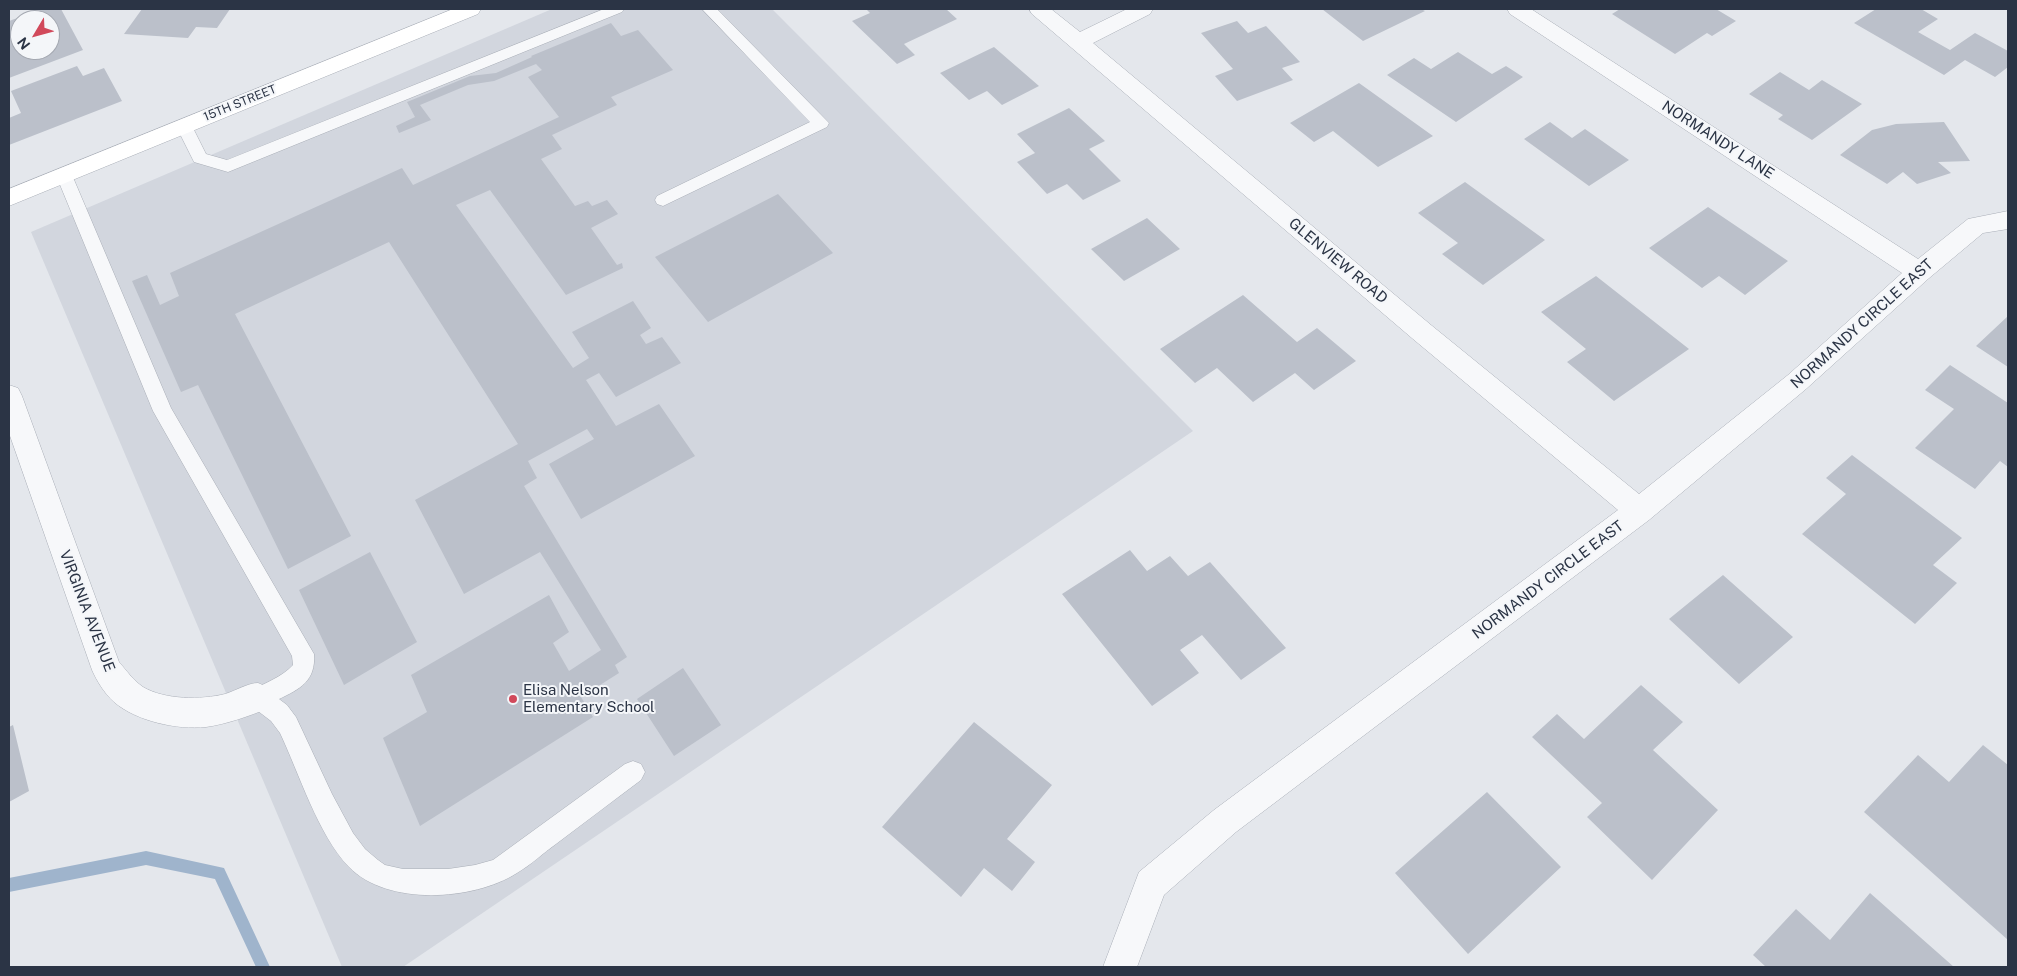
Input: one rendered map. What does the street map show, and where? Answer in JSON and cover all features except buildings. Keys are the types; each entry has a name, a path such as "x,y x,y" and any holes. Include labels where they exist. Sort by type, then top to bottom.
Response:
{"street":[{"name":"15TH STREET","path":"9,198 471,9"},
{"name":"GLENVIEW ROAD","path":"1039,9 1422,332 1639,511"},
{"path":"1078,42 1143,9"},
{"name":"NORMANDY LANE","path":"1517,9 1919,272"},
{"name":"NORMANDY CIRCLE EAST","path":"1120,967 1151,884 1225,821 1639,511 1797,382 1919,272 1976,225 2008,220"},
{"name":"VIRGINIA AVENUE","path":"9,396 107,670 126,692 146,703 165,708 190,712 213,712 258,698"}],"lane":[{"path":"184,126 200,158 228,166 617,9"},
{"path":"663,200 821,123 709,9"},
{"path":"64,176 163,411 303,654 304,666 300,674 258,698 279,713 288,725 330,814 343,839 356,858 371,870 392,879 424,884 473,879 491,874 508,865 633,772"}],"shaded area":[{"name":"Elisa Nelson Elementary School","path":"552,9 772,9 1193,431 403,967 342,967 31,232"}],"waterway":[{"path":"9,885 146,858 219,873 263,967"}],"place":[{"name":"Elisa Nelson Elementary School","path":"513,699"}]}
